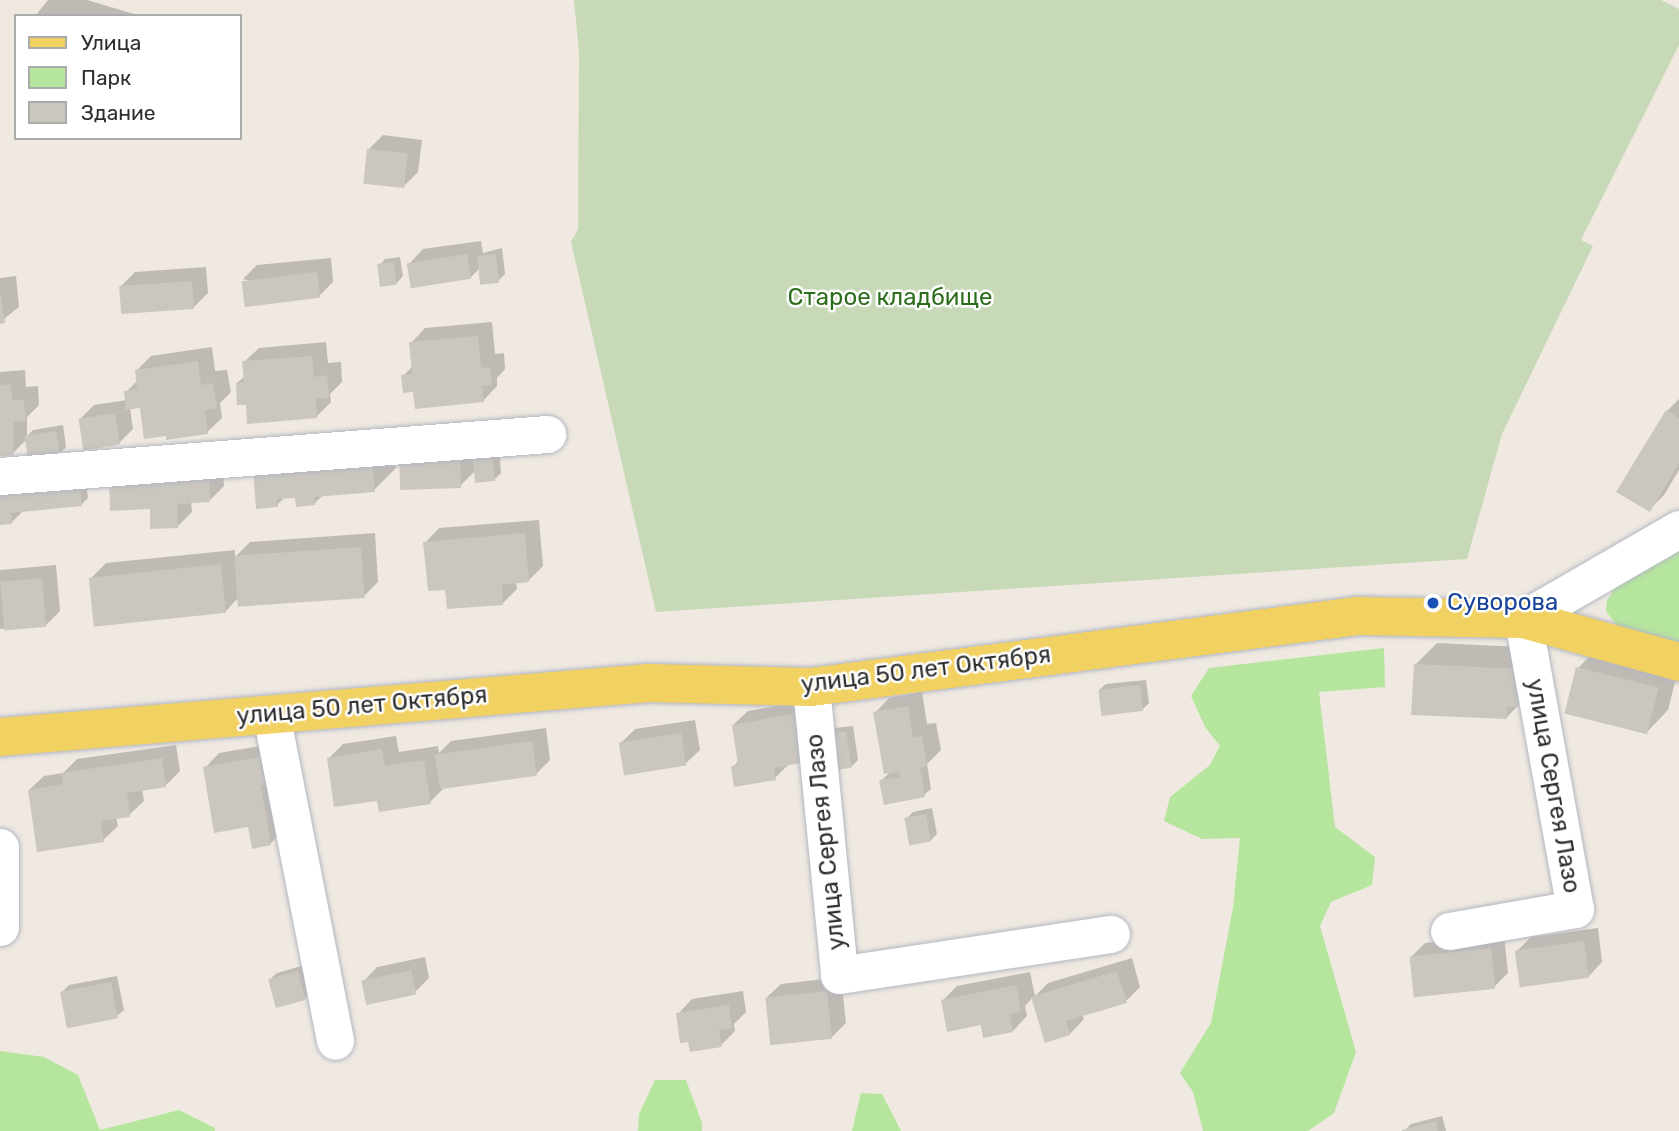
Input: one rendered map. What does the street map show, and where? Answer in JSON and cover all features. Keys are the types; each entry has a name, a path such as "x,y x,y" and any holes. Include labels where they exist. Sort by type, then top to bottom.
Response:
{"main road":[{"name":"улица 50 лет Октября","path":"0,737 649,683 811,687 1358,616 1523,620 1679,662"}],"street":[{"path":"0,476 547,434"},
{"path":"1523,620 1679,529"},
{"name":"улица Сергея Лазо","path":"1449,931 1575,909 1523,620"},
{"name":"улица Сергея Лазо","path":"811,687 839,975 1111,934"},
{"path":"271,714 335,1041"},
{"path":"0,847 0,927"}],"green space":[{"name":"Старое кладбище","path":"574,0 1661,0 1679,9 1679,45 1581,240 1593,246 1502,434 1467,559 656,612 571,242 578,229 579,52"},
{"path":"1679,546 1679,646 1617,626 1606,611 1607,600 1619,583"},
{"path":"1384,648 1385,687 1319,692 1335,827 1375,857 1372,885 1331,902 1320,926 1356,1052 1334,1113 1308,1131 1203,1131 1193,1092 1180,1073 1211,1023 1233,908 1240,838 1202,839 1164,821 1170,797 1210,765 1220,746 1205,727 1191,696 1209,668"},
{"path":"0,1051 44,1057 78,1075 100,1130 179,1110 215,1128 215,1131 0,1131"},
{"path":"655,1080 686,1080 702,1123 702,1131 638,1131 639,1114"},
{"path":"861,1093 882,1094 901,1131 852,1131"}],"building":[{"path":"367,149 408,153 404,188 363,184"},
{"path":"467,254 471,279 411,288 407,264"},
{"path":"496,254 499,283 480,285 477,256"},
{"path":"394,262 397,285 380,287 377,264"},
{"path":"317,272 320,298 245,307 242,281"},
{"path":"192,281 194,309 121,314 119,286"},
{"path":"0,290 5,323 0,324"},
{"path":"478,336 481,368 490,367 492,385 482,386 484,402 415,409 413,392 403,393 401,375 412,374 409,342"},
{"path":"312,356 314,377 327,375 329,398 316,399 317,418 247,424 246,405 237,405 236,383 244,382 242,361"},
{"path":"198,361 201,385 213,383 217,408 205,410 208,434 166,440 166,436 144,439 140,408 126,410 124,391 137,389 135,370"},
{"path":"11,384 12,400 24,400 26,421 14,422 13,455 0,456 0,385"},
{"path":"1666,410 1679,418 1679,463 1650,512 1616,492"},
{"path":"115,413 120,445 83,450 78,419"},
{"path":"56,431 60,455 28,460 24,436"},
{"path":"492,452 495,481 475,483 472,454"},
{"path":"460,454 461,488 400,490 399,456"},
{"path":"372,457 375,492 314,497 315,505 296,507 295,498 277,499 278,507 256,509 253,468"},
{"path":"209,472 210,502 177,504 178,528 150,529 150,509 110,511 109,477"},
{"path":"0,485 80,486 82,506 11,513 12,524 0,525"},
{"path":"525,533 529,582 502,585 503,605 447,609 445,590 428,591 423,542"},
{"path":"361,547 365,598 238,607 234,556"},
{"path":"221,564 226,613 94,627 89,578"},
{"path":"42,578 46,627 4,630 0,582"},
{"path":"1414,664 1520,669 1518,707 1507,707 1507,719 1411,715"},
{"path":"1576,667 1658,688 1647,734 1564,714"},
{"path":"1140,685 1143,711 1101,716 1098,690"},
{"path":"908,706 913,738 922,736 927,766 920,768 925,797 884,805 879,780 900,777 899,772 884,774 873,712"},
{"path":"798,713 806,762 774,768 776,780 734,787 731,766 738,765 732,725"},
{"path":"846,731 852,768 832,771 826,734"},
{"path":"681,733 686,766 624,775 619,743"},
{"path":"532,741 537,776 440,789 435,755"},
{"path":"382,749 385,766 424,760 431,804 379,812 377,801 334,807 327,758"},
{"path":"265,756 270,784 261,786 271,845 252,849 248,827 214,833 203,767"},
{"path":"162,758 166,787 127,793 130,817 101,821 104,842 37,852 28,790 63,784 61,773"},
{"path":"926,814 931,842 909,845 904,818"},
{"path":"1584,941 1589,978 1520,987 1515,951"},
{"path":"1491,948 1495,989 1414,997 1409,957"},
{"path":"411,970 416,994 366,1005 361,981"},
{"path":"298,971 306,1000 276,1008 268,979"},
{"path":"1117,971 1127,1003 1066,1021 1070,1035 1045,1043 1031,997"},
{"path":"111,982 118,1018 67,1028 60,992"},
{"path":"1016,985 1021,1012 1010,1014 1013,1032 983,1038 981,1025 947,1032 941,1000"},
{"path":"827,991 832,1039 770,1045 765,997"},
{"path":"729,1005 732,1028 719,1030 722,1047 690,1052 688,1042 680,1043 676,1013"},
{"path":"1436,1121 1438,1131 1402,1131 1402,1130"}],"place":[{"name":"Суворова","path":"1433,603"}]}
